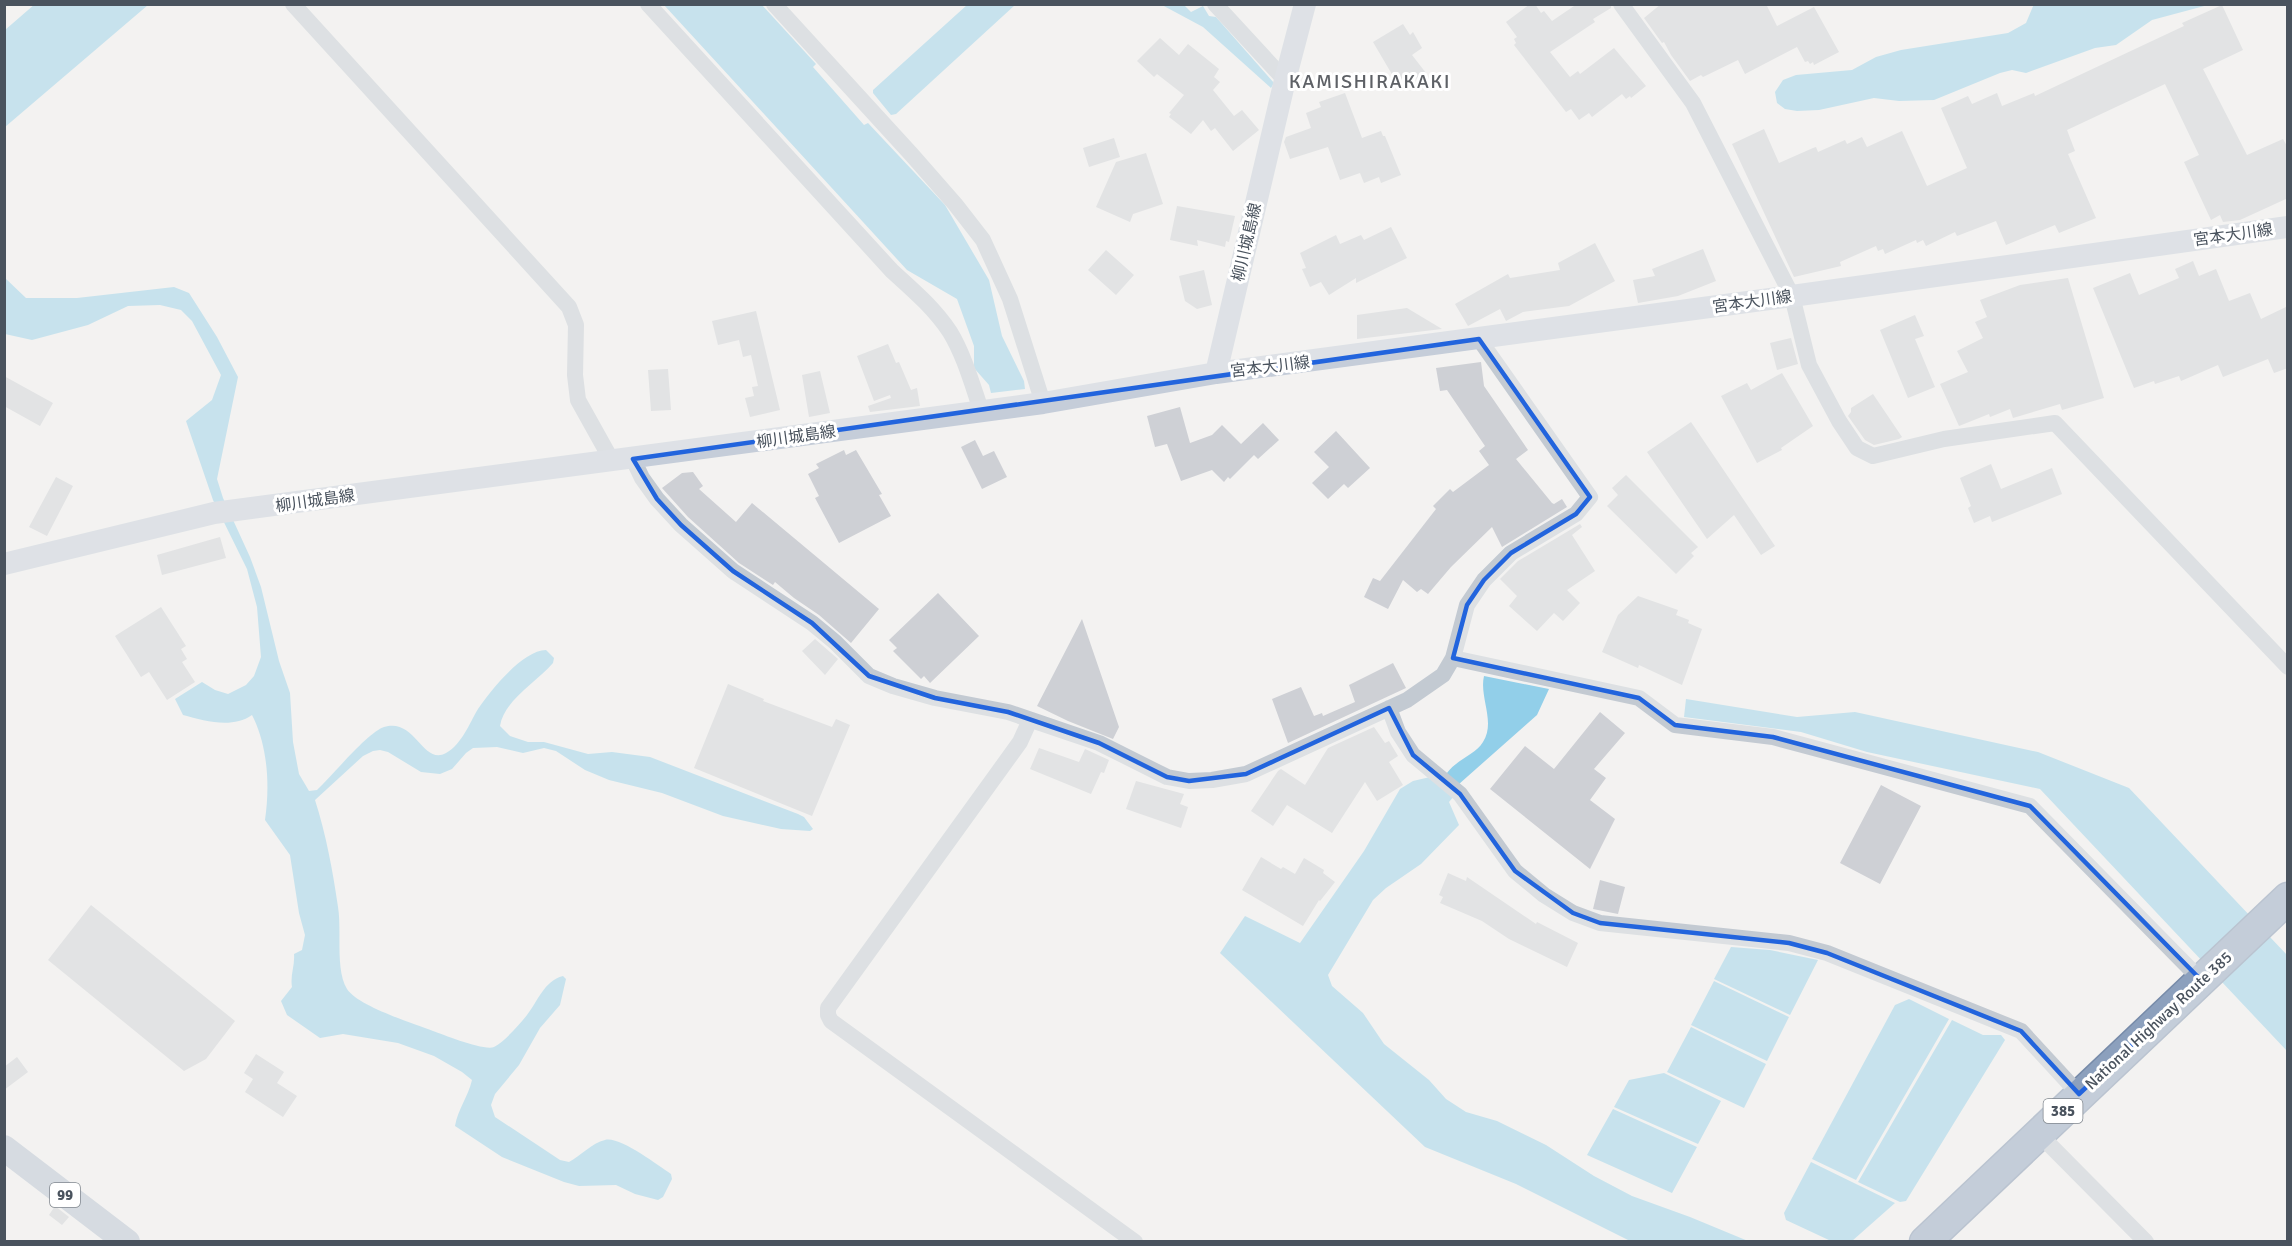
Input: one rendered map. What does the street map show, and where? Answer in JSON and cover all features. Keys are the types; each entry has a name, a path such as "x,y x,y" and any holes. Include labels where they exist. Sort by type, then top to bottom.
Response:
{"highway":[{"name":"National Highway Route 385","path":"1925,1242 2040,1135 2079,1094 2260,922 2288,898"}],"main road":[{"name":"柳川城島線","path":"4,564 214,513 1040,403 1216,373 1305,4"},
{"name":"宮本大川線","path":"1216,373 1479,339 2288,226"},
{"name":"99","path":"6,1153 127,1242"}],"street":[{"path":"293,4 569,307 576,326 575,375 578,400 623,460 642,478 681,525 733,571 812,623 869,676 893,686 935,698 1008,712 1099,743 1167,777 1189,781 1212,780 1246,774 1407,700 1443,675 1453,658 1467,605 1484,580 1511,553 1576,514 1590,497 1479,339"},
{"path":"648,4 892,272 932,309 954,341 981,410"},
{"path":"774,4 956,204 983,240 1010,299 1040,403"},
{"path":"1215,4 1285,80"},
{"path":"1621,4 1693,103 1792,296 1809,365 1839,421 1857,448 1873,456 1944,439 2055,423 2288,667"},
{"path":"1453,658 1639,698 1675,725 1773,737 2030,806 2201,980"},
{"path":"1389,708 1398,732 1413,754 1460,794 1515,871 1544,895 1573,913 1600,923 1789,943 1827,953 2021,1030 2079,1094"},
{"path":"1030,720 1020,742 828,1008 828,1015 831,1021 1135,1242"},
{"path":"2040,1135 2146,1242"}],"highlighted area":[{"path":"1479,339 1590,497 1576,514 1511,553 1484,580 1467,605 1453,658 1639,698 1675,725 1773,737 2030,806 2201,980 2079,1094 2021,1031 1827,953 1789,943 1600,923 1573,913 1515,871 1460,794 1413,755 1389,708 1246,774 1189,781 1167,777 1099,743 1008,712 935,698 869,676 812,623 733,571 681,525 657,499 633,459"}],"water":[{"path":"35,4 148,5 5,127 5,30"},
{"path":"2034,4 2208,5 2152,20 2116,45 2095,48 2026,73 2012,70 2000,73 1934,100 1899,101 1874,98 1819,110 1797,111 1785,109 1777,103 1775,92 1783,80 1796,75 1852,70 1876,57 1901,50 2008,33 2026,23"},
{"path":"664,5 762,5 816,64 813,67 864,125 868,123 945,205 989,280 1002,336 1024,381 1025,389 991,393 989,385 974,368 974,346 957,299 907,270"},
{"path":"967,5 1015,5 896,114 891,115 873,90"},
{"path":"1162,5 1184,5 1191,12 1203,6 1209,16 1216,17 1274,83 1271,88 1203,27"},
{"path":"4,277 26,298 77,298 174,287 189,293 217,337 238,377 217,479 261,587 279,661 290,693 293,742 299,774 309,791 317,790 360,745 384,727 395,726 404,729 431,753 438,755 446,753 461,739 483,701 499,682 527,657 546,650 554,658 553,663 514,700 503,717 500,726 510,736 588,754 612,752 650,757 798,814 804,817 813,829 810,831 781,829 723,816 662,793 609,780 585,770 556,751 544,748 523,753 497,747 473,748 452,769 440,774 421,772 388,752 373,751 363,756 315,800 334,880 339,917 341,971 347,989 362,1002 386,1013 454,1039 489,1048 507,1037 527,1015 546,987 563,976 566,979 560,1005 540,1028 519,1065 495,1094 491,1105 495,1117 560,1160 569,1162 595,1144 605,1140 620,1142 671,1174 672,1179 663,1197 658,1200 635,1194 616,1185 579,1186 502,1157 455,1126 472,1080 462,1072 434,1056 398,1043 343,1034 320,1038 287,1015 281,1001 292,987 294,954 302,950 305,935 299,913 290,855 265,820 266,766 257,727 252,715 227,723 183,715 175,699 202,682 215,690 228,694 246,685 254,676 261,657 257,607 247,569 213,500 186,421 212,400 221,375 192,321 181,310 160,305 128,306 88,325 32,340 5,334"},
{"path":"1484,676 1549,689 1537,715 1450,792 1454,796 1449,802 1459,825 1421,864 1373,900 1328,975 1332,986 1363,1013 1384,1044 1429,1080 1446,1099 1466,1112 1497,1121 1546,1145 1594,1176 1632,1196 1748,1241 1630,1241 1516,1184 1425,1147 1220,953 1245,916 1300,943 1364,851 1400,789 1413,781 1447,773 1455,764 1480,747 1487,734 1488,726"},
{"path":"1686,699 1797,717 1855,712 2038,752 2129,788 2287,955 2287,1051 2040,789 1867,752 1801,732 1684,717"},
{"path":"1731,947 1770,950 1818,960 1790,1015 1714,979"},
{"path":"1714,981 1789,1017 1767,1061 1691,1025"},
{"path":"1909,999 1949,1019 1856,1180 1812,1159 1895,1005"},
{"path":"1952,1020 1983,1035 2001,1035 2005,1040 1906,1201 1900,1202 1858,1182"},
{"path":"1691,1027 1766,1064 1744,1108 1667,1072"},
{"path":"1664,1073 1721,1101 1698,1144 1614,1107 1629,1080"},
{"path":"1613,1109 1697,1147 1672,1193 1587,1155"},
{"path":"1811,1162 1895,1203 1852,1241 1831,1241 1786,1220 1784,1213"}],"building":[{"path":"1530,4 1535,4 1541,13 1544,11 1552,21 1577,4 1611,4 1611,8 1593,19 1595,22 1550,52 1570,77 1578,71 1580,74 1614,48 1646,86 1631,98 1630,96 1626,99 1622,94 1592,117 1589,113 1579,120 1571,109 1566,112 1514,45 1516,43 1514,39 1517,37 1506,22"},
{"path":"1661,4 1766,4 1777,26 1814,7 1839,52 1814,65 1813,62 1810,64 1808,61 1805,62 1797,47 1745,74 1738,60 1690,81 1664,42 1662,43 1644,18"},
{"path":"2222,5 2243,50 2203,69 2247,155 2283,139 2288,148 2288,198 2240,220 2223,222 2220,215 2211,220 2184,162 2199,155 2165,84 2067,130 2075,151 2068,154 2096,218 2059,233 2055,225 2006,245 1996,221 1957,236 1955,232 1926,246 1923,240 1917,243 1916,240 1885,254 1883,249 1878,251 1876,246 1840,262 1841,266 1794,277 1732,144 1764,129 1779,163 1813,148 1816,147 1818,152 1845,140 1847,144 1862,137 1867,147 1902,131 1927,186 1967,168 1941,108 1968,96 1972,104 1997,93 2002,106 2034,93 2035,96 2184,26 2182,23"},
{"path":"1403,24 1410,35 1413,32 1422,48 1412,55 1426,73 1400,88 1373,42"},
{"path":"1160,38 1179,55 1188,44 1219,69 1214,77 1220,82 1213,90 1234,116 1242,110 1259,130 1233,151 1215,128 1211,131 1203,120 1191,134 1169,117 1171,114 1169,113 1184,95 1157,74 1154,77 1137,61"},
{"path":"1345,93 1362,138 1381,131 1401,175 1381,183 1379,177 1364,183 1360,173 1340,180 1328,147 1290,159 1284,142 1286,137 1311,128 1306,113 1321,107 1319,102"},
{"path":"1114,138 1120,157 1089,167 1083,148"},
{"path":"1146,153 1163,204 1133,214 1130,222 1096,207 1116,162"},
{"path":"1177,206 1235,216 1229,242 1226,241 1225,247 1197,240 1198,246 1170,240"},
{"path":"1391,227 1407,258 1356,283 1356,278 1329,295 1321,282 1310,287 1302,269 1306,268 1300,253 1336,235 1340,244 1361,235 1364,240"},
{"path":"1595,243 1615,281 1569,306 1523,312 1506,321 1500,309 1468,326 1455,304 1508,274 1510,278 1560,270 1558,263"},
{"path":"1703,249 1716,281 1678,296 1638,303 1633,280 1655,276 1652,269"},
{"path":"1106,250 1134,275 1116,295 1088,270"},
{"path":"2193,261 2199,276 2216,269 2229,301 2250,293 2261,319 2288,306 2288,368 2274,373 2268,359 2223,377 2218,365 2181,381 2179,376 2134,388 2093,288 2130,273 2139,295 2179,278 2175,269"},
{"path":"1204,270 1212,305 1197,309 1185,301 1179,276"},
{"path":"2068,278 2104,398 2062,410 2060,404 2013,418 2010,409 1990,417 1989,414 1959,426 1940,384 1968,372 1957,351 1983,338 1975,322 1987,317 1980,300 2020,285"},
{"path":"1407,308 1442,329 1357,339 1357,315"},
{"path":"756,311 780,410 750,417 745,398 754,396 752,387 758,386 751,355 743,357 739,340 718,345 712,321"},
{"path":"1915,315 1924,336 1915,339 1935,387 1908,398 1880,330"},
{"path":"1791,338 1798,364 1777,370 1770,343"},
{"path":"888,344 911,390 917,388 920,406 870,412 868,406 891,398 890,395 874,401 857,356"},
{"path":"1481,362 1484,386 1528,450 1516,459 1552,503 1562,499 1567,507 1502,547 1492,527 1451,567 1428,594 1421,589 1417,592 1403,580 1388,609 1364,597 1373,578 1380,581 1436,509 1433,506 1450,489 1453,492 1489,465 1479,451 1485,446 1447,390 1440,391 1436,368"},
{"path":"668,369 671,410 651,411 648,370"},
{"path":"820,371 830,413 809,417 802,375"},
{"path":"1782,373 1813,426 1781,448 1782,450 1757,463 1721,396 1747,383 1751,390"},
{"path":"4,376 53,403 40,426 4,406"},
{"path":"1873,394 1902,437 1899,439 1874,445 1865,440 1848,416 1851,408"},
{"path":"1180,407 1190,443 1212,435 1222,425 1241,444 1263,423 1279,440 1258,459 1254,455 1224,482 1212,470 1181,481 1167,444 1155,447 1147,416"},
{"path":"1691,422 1775,546 1761,555 1734,515 1707,539 1647,452"},
{"path":"1336,431 1370,468 1348,488 1344,484 1328,499 1312,483 1329,467 1314,452"},
{"path":"975,440 983,456 994,451 1007,477 982,489 961,447"},
{"path":"844,450 846,455 856,450 882,494 879,495 891,516 839,543 815,498 819,496 808,474 819,468 816,464"},
{"path":"1991,464 2001,489 2052,468 2062,494 1992,522 1990,516 1974,523 1968,508 1971,506 1960,478"},
{"path":"693,472 703,486 699,489 736,522 752,503 879,609 851,643 819,615 775,582 773,585 739,563 688,517 662,488 682,473"},
{"path":"1626,475 1698,547 1691,553 1694,556 1676,574 1607,506 1618,495 1612,488"},
{"path":"56,477 73,486 47,536 29,527"},
{"path":"1580,524 1582,527 1572,535 1595,571 1567,590 1580,603 1563,621 1554,613 1537,631 1509,606 1517,596 1500,579 1518,561"},
{"path":"220,537 226,558 162,575 157,555"},
{"path":"938,593 979,636 930,683 924,676 921,679 893,651 897,648 889,640"},
{"path":"1638,596 1678,610 1676,615 1702,629 1682,685 1639,665 1638,668 1602,652 1618,615"},
{"path":"161,607 186,646 181,649 187,659 182,662 195,682 167,700 149,672 141,677 115,636"},
{"path":"1082,619 1119,727 1113,739 1037,706"},
{"path":"815,639 838,659 825,675 802,651"},
{"path":"1393,663 1406,688 1288,743 1272,699 1301,687 1314,716 1322,713 1323,716 1355,702 1349,685"},
{"path":"728,684 764,699 763,701 832,727 836,719 850,725 812,816 694,768"},
{"path":"1600,712 1625,733 1594,769 1606,778 1590,800 1615,819 1590,869 1490,789 1525,746 1554,769"},
{"path":"1374,727 1385,743 1389,741 1398,756 1389,762 1403,785 1377,801 1365,782 1332,833 1287,805 1273,826 1251,811 1278,771 1281,769 1305,785 1328,748"},
{"path":"1039,748 1079,762 1085,749 1109,760 1091,794 1030,769"},
{"path":"1136,781 1184,794 1180,804 1188,807 1181,828 1126,809"},
{"path":"1881,785 1921,806 1880,884 1840,863"},
{"path":"1261,857 1295,874 1304,858 1324,870 1323,873 1335,882 1319,900 1303,926 1242,890"},
{"path":"1448,873 1466,881 1467,877 1536,924 1537,922 1578,943 1567,967 1509,939 1482,921 1440,903 1443,897 1439,895"},
{"path":"1600,880 1625,887 1618,914 1593,909"},
{"path":"91,905 235,1021 206,1059 184,1071 48,960"},
{"path":"256,1054 284,1072 277,1083 297,1096 283,1117 245,1092 253,1079 244,1073"},
{"path":"17,1057 28,1072 4,1090 4,1067"},
{"path":"55,1206 69,1217 62,1225 49,1215"}],"district":[{"name":"KAMISHIRAKAKI","path":"1370,81"}]}
